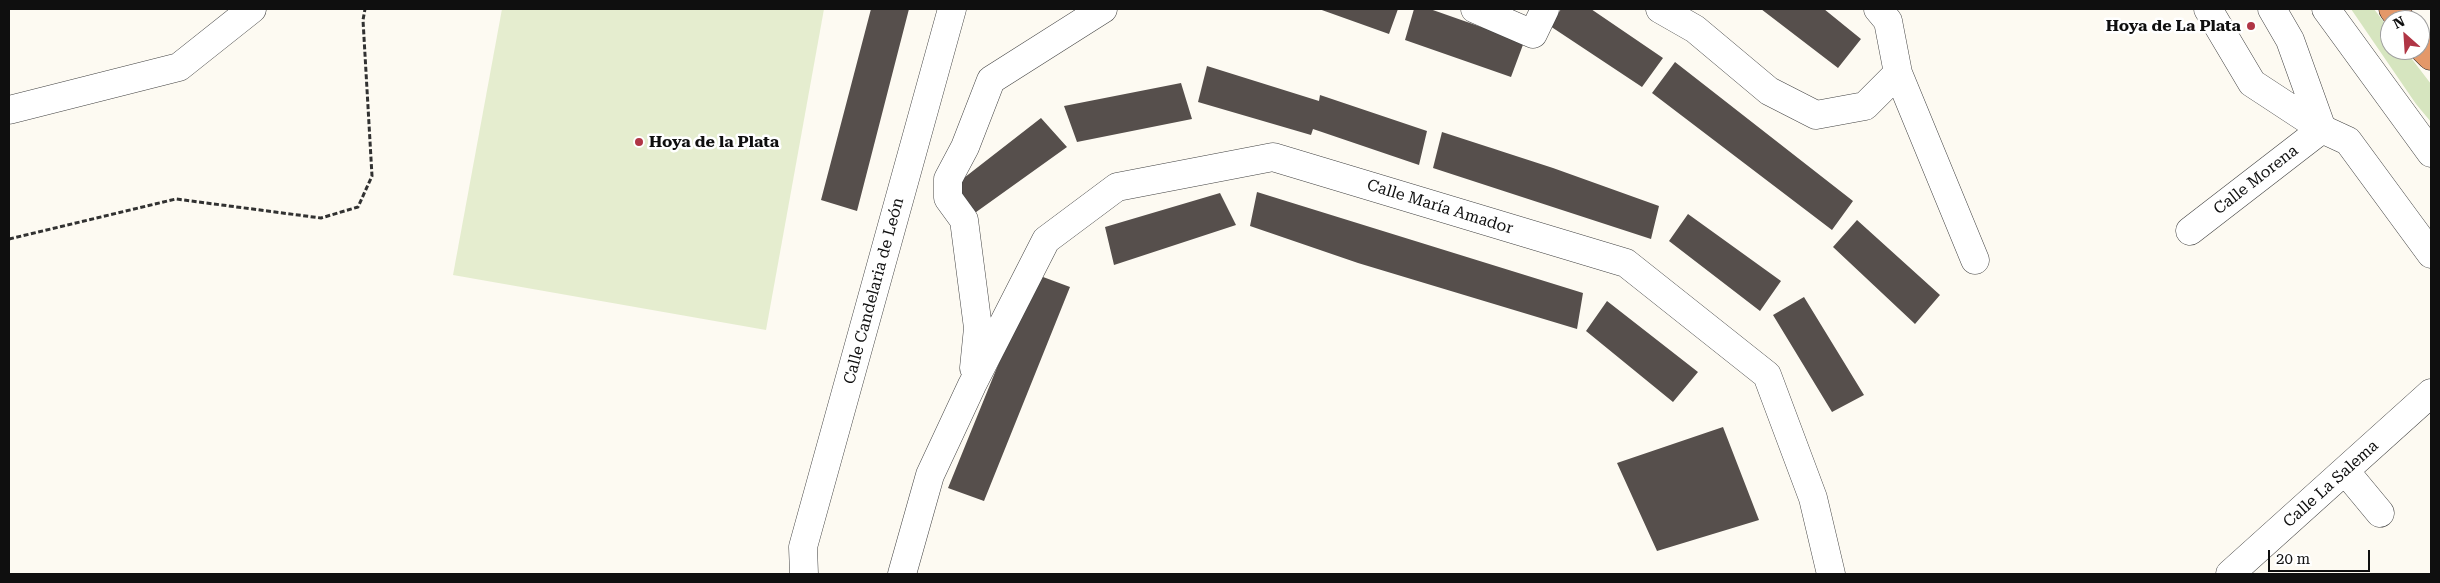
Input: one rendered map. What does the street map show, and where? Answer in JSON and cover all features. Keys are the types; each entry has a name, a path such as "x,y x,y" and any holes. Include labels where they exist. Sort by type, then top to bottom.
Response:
{"street":[{"path":"9,110 179,67 252,9"},
{"name":"Calle Candelaria de León","path":"804,574 803,547 952,9"},
{"path":"1475,9 1533,34 1545,9"},
{"path":"1660,9 1695,29 1769,91 1816,115 1865,106 1898,73"},
{"path":"1878,9 1888,21 1898,73 1975,260"},
{"path":"2208,9 2252,83 2322,129 2348,141 2431,254"},
{"path":"2272,9 2290,40 2322,129"},
{"path":"2326,9 2431,153"},
{"name":"Calle María Amador","path":"972,385 978,328 964,220 948,198 948,179 965,147 991,80 1102,10"},
{"name":"Calle Morena","path":"2190,231 2322,129"},
{"name":"Calle María Amador","path":"902,574 930,475 972,385 1046,240 1117,187 1273,158 1626,263 1767,375 1813,498 1831,574"},
{"name":"Calle La Salema","path":"2246,569 2431,393"},
{"path":"2346,472 2380,513"}],"path":[{"path":"9,239 176,199 321,218 358,207 372,176 362,20 364,9"}],"green space":[{"name":"Hoya de la Plata","path":"502,9 824,9 766,330 453,275"},
{"path":"2351,9 2374,9 2380,17 2380,51"},
{"path":"2386,60 2413,60 2431,84 2431,122 2416,104"}],"building":[{"path":"871,9 909,9 857,211 821,200"},
{"path":"1319,9 1398,9 1389,34"},
{"path":"1414,9 1430,9 1524,42 1511,77 1405,40"},
{"path":"1561,9 1591,9 1663,58 1642,87 1550,26"},
{"path":"1761,9 1824,9 1861,39 1838,68"},
{"path":"1675,62 1853,201 1832,230 1652,93"},
{"path":"1207,66 1319,101 1320,95 1427,131 1419,165 1313,129 1311,135 1198,102"},
{"path":"1181,83 1192,119 1077,142 1064,106"},
{"path":"1041,118 1067,147 972,215 951,188"},
{"path":"1442,132 1553,168 1659,206 1651,239 1433,168"},
{"path":"1257,192 1583,293 1577,329 1358,263 1250,226"},
{"path":"1220,193 1236,225 1114,265 1105,227"},
{"path":"1688,214 1781,281 1760,311 1669,241"},
{"path":"1857,220 1940,295 1915,324 1833,247"},
{"path":"1035,274 1070,287 984,501 948,488"},
{"path":"1804,297 1864,395 1832,412 1773,315"},
{"path":"1607,301 1698,372 1673,402 1586,331"},
{"path":"1723,427 1759,520 1657,551 1617,463"}],"place":[{"name":"Hoya de La Plata","path":"2251,26"},
{"name":"Hoya de la Plata","path":"639,142"}]}
